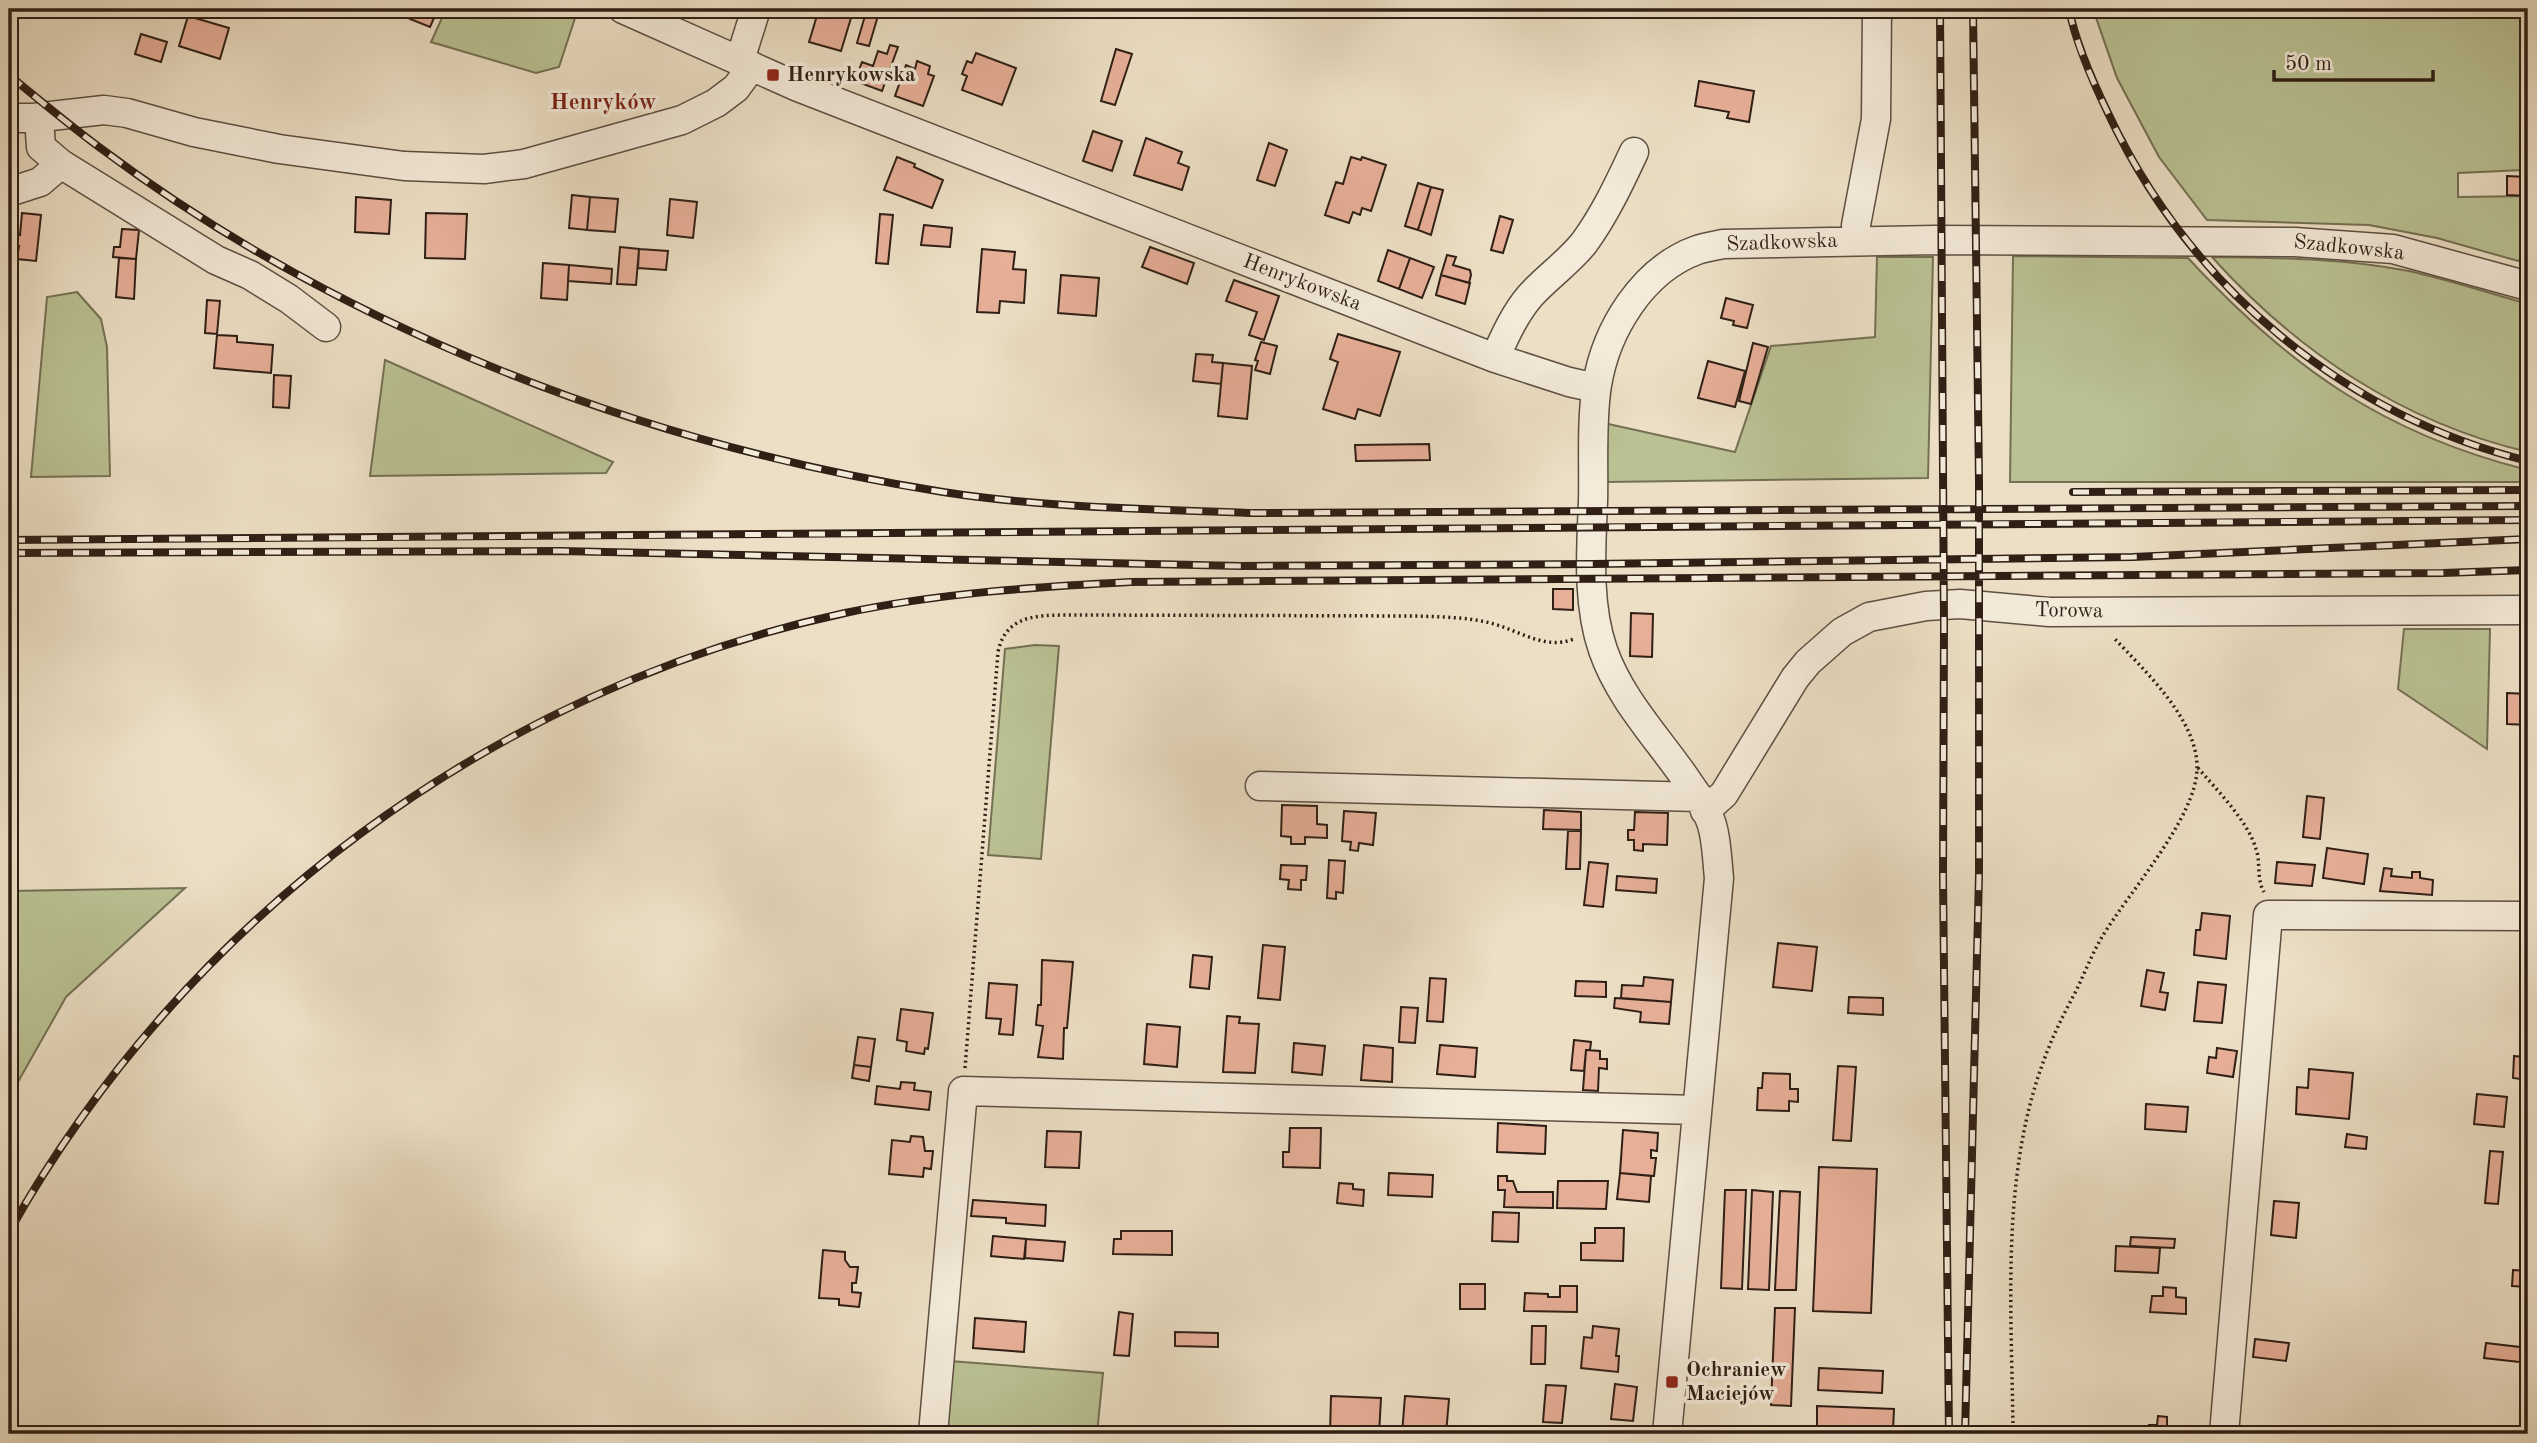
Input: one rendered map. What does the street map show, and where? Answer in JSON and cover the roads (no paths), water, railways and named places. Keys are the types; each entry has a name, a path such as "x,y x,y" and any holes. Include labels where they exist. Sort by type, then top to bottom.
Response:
{"street":[{"name":"Henrykowska","path":"623,9 798,87 1495,358 1596,388"},
{"path":"9,118 39,118 104,110 279,149 404,166 485,169 524,164 682,120 716,103 736,88 746,63 756,9"},
{"path":"1857,240 1856,225 1876,119 1877,9"},
{"path":"39,118 41,146 61,164 216,260 250,275 289,299 326,327"},
{"path":"1495,358 1511,323 1531,296 1563,267 1611,203 1634,152"},
{"path":"9,192 40,182 61,164"},
{"name":"Szadkowska","path":"1667,1434 1719,891 1711,823 1702,804 1625,695 1604,652 1597,628 1592,579 1596,388 1603,355 1619,322 1639,292 1670,265 1696,251 1723,244 1857,240 2295,242 2369,246 2418,256 2528,286"},
{"name":"Torowa","path":"1702,804 1724,794 1795,678 1808,662 1842,632 1869,617 1915,608 1960,604 2049,612 2528,610"},
{"path":"1260,786 1702,804"},
{"path":"2224,1434 2268,915 2528,916"},
{"path":"933,1434 963,1091 1697,1110"}],"railway":[{"path":"1940,9 1943,876 1949,1434"},
{"path":"1965,1434 1979,875 1979,481 1973,9"},
{"path":"2069,9 2090,75 2142,176 2182,234 2228,287 2279,335 2335,376 2396,412 2460,440 2528,461"},
{"path":"9,75 99,147 193,212 291,271 394,324 500,370 609,410 719,444 831,471 943,492 1059,505 1254,513 2528,506"},
{"path":"2073,492 2528,490"},
{"path":"9,540 2528,520"},
{"path":"9,553 561,551 1241,566 2133,557 2528,539"},
{"path":"9,1232 81,1118 164,1014 258,918 361,833 472,759 591,698 715,649 845,613 951,596 1130,582 2443,573 2528,570"}],"place":[{"name":"Henrykowska","path":"773,75"},
{"name":"Ochraniew Maciejów","path":"1672,1382"}],"district":[{"name":"Henryków","path":"603,102"}]}
